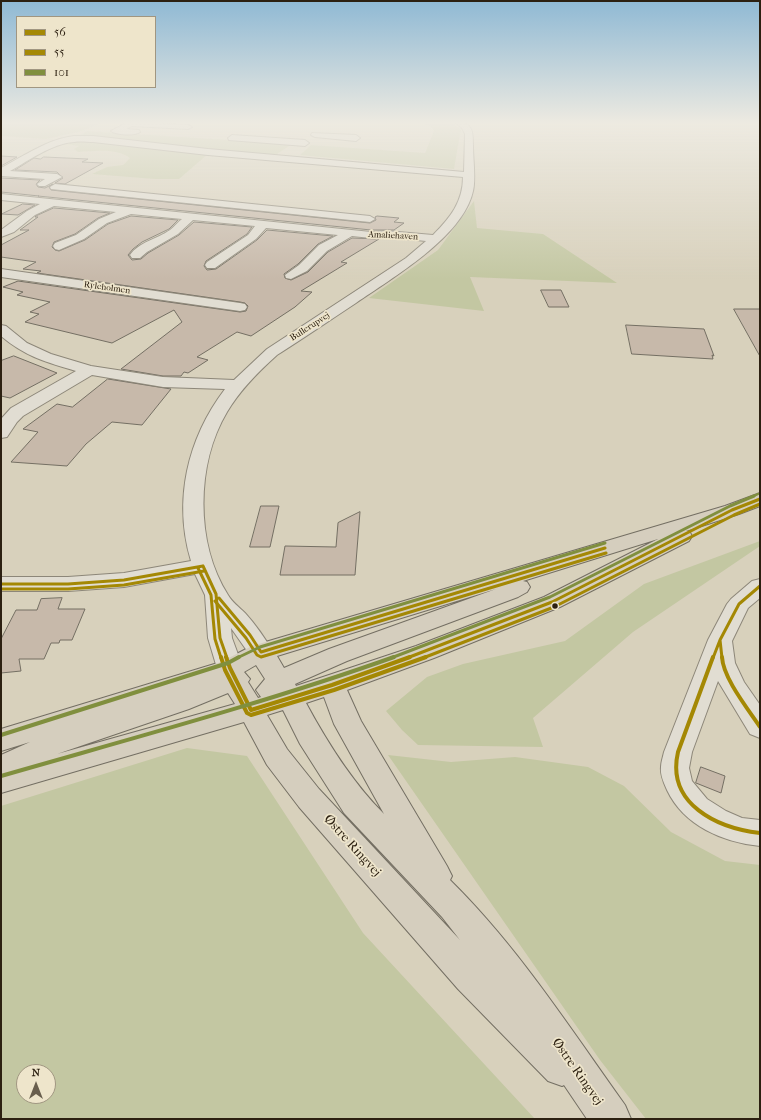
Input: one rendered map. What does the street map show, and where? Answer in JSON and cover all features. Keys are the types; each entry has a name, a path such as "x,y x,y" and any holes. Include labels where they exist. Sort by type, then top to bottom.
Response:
{"main road":[{"path":"1,740 575,558 732,510 760,499"},
{"path":"1,781 273,694 332,685 425,652 552,602 732,510"},
{"path":"273,694 338,655 510,592 575,558"},
{"path":"1,768 49,745 180,702 246,662"},
{"name":"Østre Ringvej","path":"246,662 310,736 355,804 454,906 508,972 607,1114"},
{"name":"Østre Ringvej","path":"246,662 273,694 277,757 314,804 471,977 607,1114"},
{"path":"332,685 348,724 454,906"}],"street":[{"path":"14,198 57,177 26,174"},
{"path":"462,174 469,175"},
{"name":"Bullerupvej","path":"246,662 203,566 195,534 192,505 195,473 212,423 238,385 272,352 410,261 436,239 454,219 466,198 469,175"},
{"path":"1,182 22,185"},
{"name":"Amaliehaven","path":"55,187 370,219"},
{"path":"102,208 128,195"},
{"name":"Amaliehaven","path":"1,197 350,233 371,235 387,234 436,239"},
{"path":"1,234 10,230 31,213 52,202"},
{"path":"59,246 80,237 104,221 129,210"},
{"path":"211,264 270,224 295,211"},
{"path":"136,255 143,249 174,232 190,217"},
{"path":"291,274 303,268 323,248 350,233"},
{"name":"Ryleholmen","path":"1,273 208,307 240,307"},
{"path":"1,329 22,346 46,357 89,370 163,382 238,385"},
{"path":"1,433 10,419 17,412 89,370"},
{"path":"1,584 68,584 124,580 203,566"},
{"path":"760,586 739,604 720,640 678,752 674,769 680,787 693,805 713,820 737,830 760,833"},
{"name":"Bullerupvej","path":"216,594 220,638 246,662"},
{"path":"720,640 722,663 733,686 760,727"}],"green space":[{"path":"95,174 184,174 179,179 155,179"},
{"path":"474,201 477,228 543,234 617,283 470,277 484,311 369,298 438,250"},
{"path":"760,541 760,546 633,632 533,718 543,747 418,745 402,730 386,711 427,677 463,664 565,641 644,584"},
{"path":"187,748 247,756 363,933 535,1119 1,1119 1,806"},
{"path":"388,755 451,762 515,757 588,767 624,786 671,832 725,861 760,865 760,1119 646,1119 600,1060"}],"building":[{"path":"59,174 83,174 65,184 55,183 63,178"},
{"path":"1,178 40,180 36,184 38,187 45,188 53,184 49,187 51,190 370,223 376,220 375,217 377,216 399,218 394,222 404,223 394,230 371,230 1,192"},
{"path":"23,204 35,205 18,215 2,214"},
{"path":"54,208 110,213 98,218 75,234 54,242 52,247 59,251 85,240 108,224 131,216 178,220 169,229 142,242 133,249 128,255 132,260 141,259 148,253 179,235 194,222 252,227 247,234 206,261 204,266 207,270 216,269 257,240 267,230 333,236 318,244 298,264 284,274 285,278 291,280 308,272 328,252 352,238 379,239 341,262 347,263 301,291 312,292 295,307 251,336 237,332 197,357 208,360 188,373 184,372 181,376 163,376 121,369 182,322 174,310 112,343 25,322 39,314 30,312 50,302 17,295 23,292 3,287 18,281 240,312 246,311 248,306 245,303 240,302 37,273 41,271 23,269 36,262 1,257 1,245 29,230 20,230 38,217 35,217 36,216"},
{"path":"541,290 561,290 569,307 549,307"},
{"path":"734,309 760,309 760,356"},
{"path":"626,325 704,329 714,356 712,355 713,359 632,354"},
{"path":"14,356 57,373 10,398 1,396 1,361"},
{"path":"108,379 171,389 142,425 112,422 86,444 67,466 11,462 38,432 23,429 57,404 72,407"},
{"path":"261,506 279,506 270,547 250,547"},
{"path":"360,512 355,575 280,575 285,546 336,547 338,523"},
{"path":"62,598 58,609 85,609 72,640 60,640 59,643 51,643 44,659 19,659 21,671 1,673 1,639 16,610 37,610 41,599"},
{"path":"701,767 725,776 721,793 696,783"}],"transit line":[{"name":"101","path":"1,776 250,705 330,680 423,647 550,597 730,506 758,494"},
{"name":"56","path":"203,566 216,594 220,638 230,668 251,710 332,685 425,652 552,602 732,510 760,499"},
{"name":"55","path":"198,568 211,595 215,639 225,670 247,713 251,715 334,690 427,657 554,607 734,515 760,504"},
{"name":"101","path":"1,735 228,663 260,647 605,543"},
{"name":"56","path":"219,598 250,635 261,652 605,548"},
{"name":"55","path":"215,601 246,638 257,655 261,657 606,553"},
{"name":"56","path":"1,584 68,584 124,580 203,566"},
{"name":"55","path":"1,589 68,589 124,585 204,571"},
{"name":"56","path":"760,586 739,604 720,640 678,752 675,767 676,779 681,790 696,808 728,826 742,831 760,833"},
{"name":"56","path":"720,640 722,663 733,686 760,727"}]}
